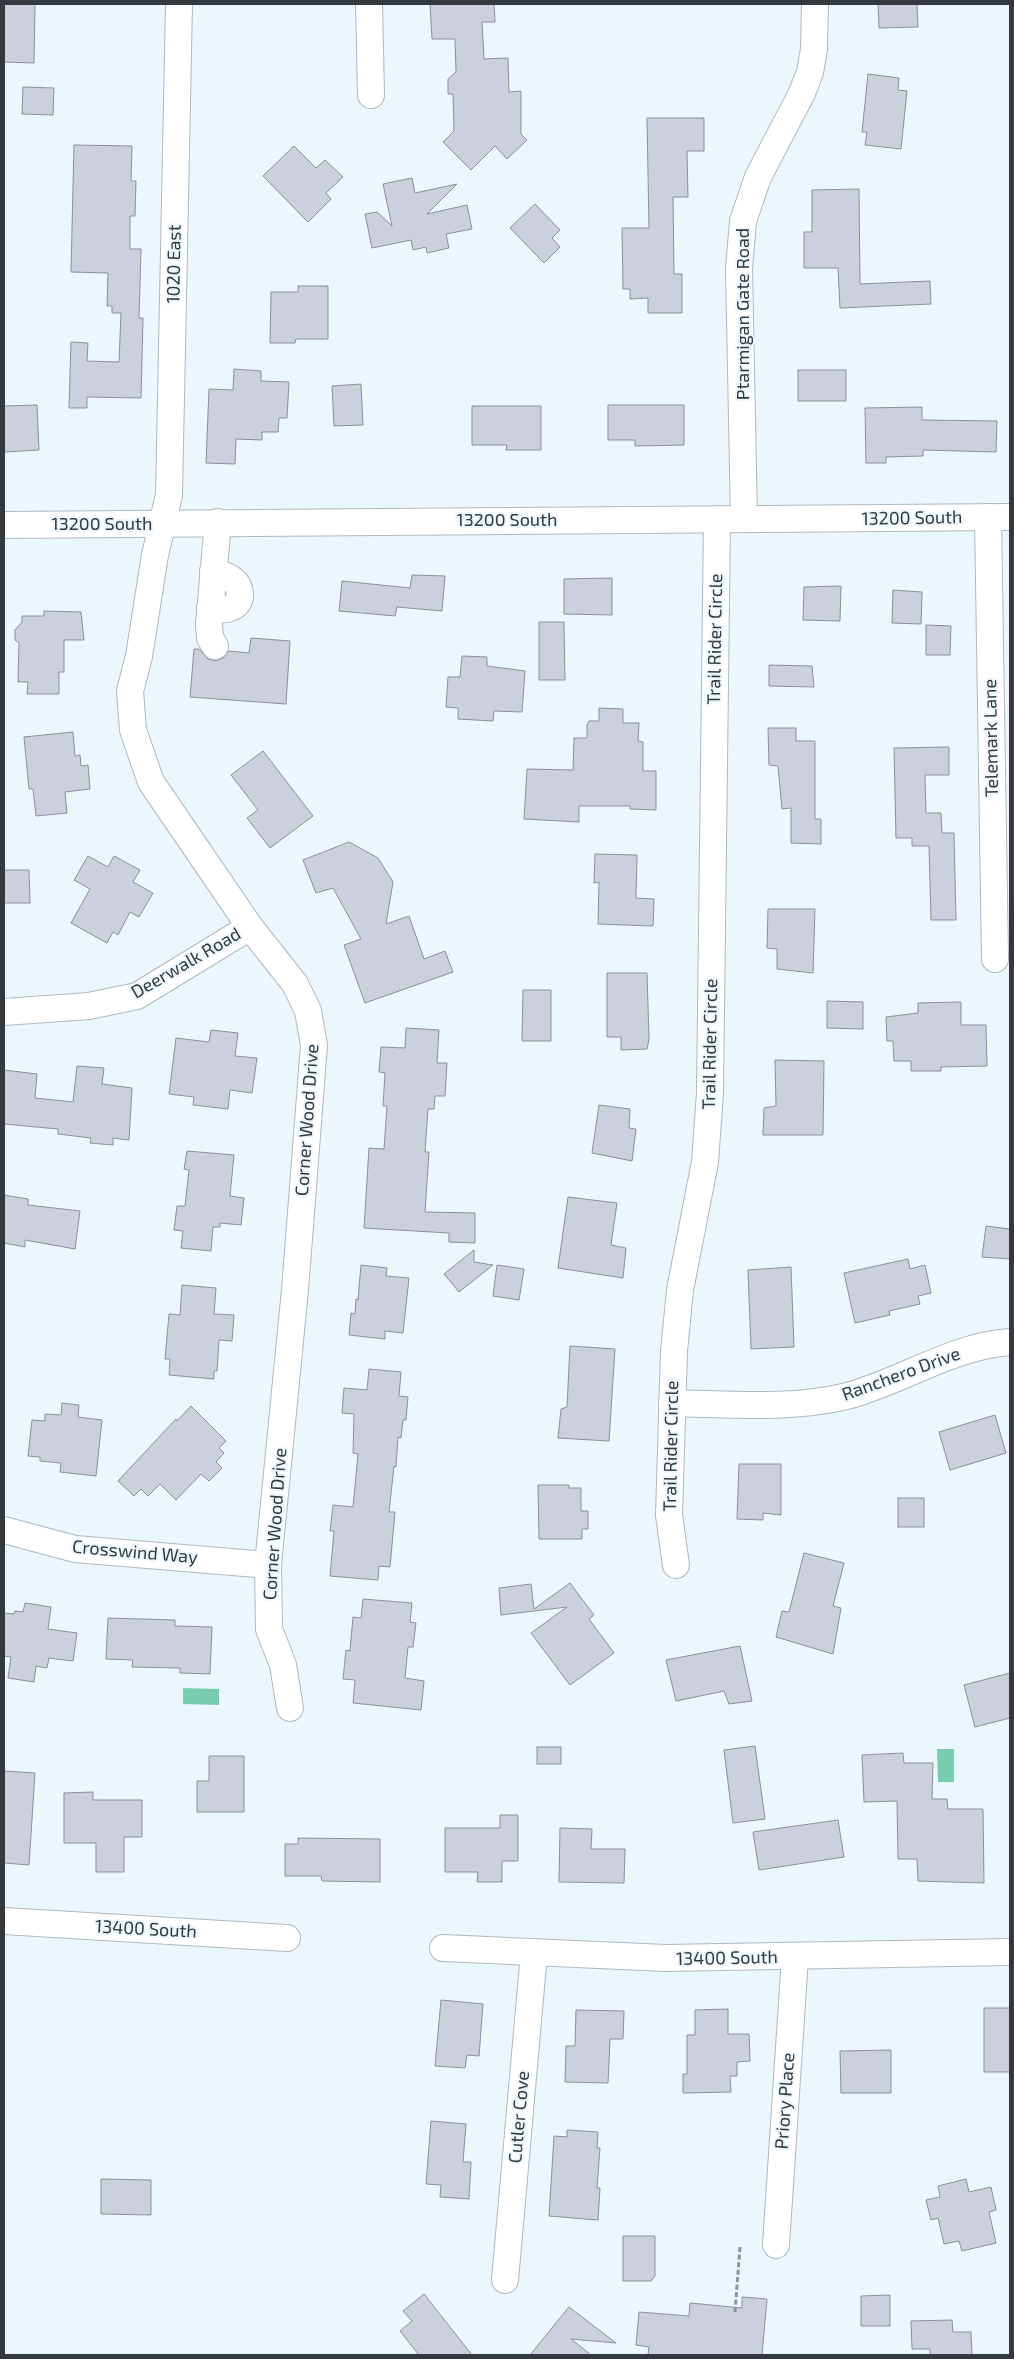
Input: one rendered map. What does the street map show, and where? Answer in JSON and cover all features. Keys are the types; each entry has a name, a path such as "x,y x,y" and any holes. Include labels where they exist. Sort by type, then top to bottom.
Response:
{"street":[{"name":"1020 East","path":"162,524 170,495 179,4"},
{"path":"369,4 371,95"},
{"name":"Ptarmigan Gate Road","path":"744,519 739,269 743,221 758,176 802,93 807,79 814,49 815,4"},
{"name":"13200 South","path":"4,525 999,517"},
{"name":"Telemark Lane","path":"995,959 999,517"},
{"name":"Trail Rider Circle","path":"676,1565 669,1515 674,1351 680,1290 705,1162 709,1110 717,519"},
{"path":"215,646 210,638 210,609 218,522"},
{"name":"Corner Wood Drive","path":"162,524 139,656 130,691 133,730 151,782 250,927 295,984 308,1011 314,1045 295,1290 268,1565 269,1629 283,1666 290,1708"},
{"name":"Deerwalk Road","path":"4,1012 88,1006 136,996 250,927"},
{"name":"Ranchero Drive","path":"672,1403 769,1405 806,1403 839,1397 884,1384 963,1351 1010,1342"},
{"name":"Crosswind Way","path":"4,1530 75,1549 268,1565"},
{"name":"13400 South","path":"4,1921 288,1938"},
{"name":"13400 South","path":"443,1948 666,1958 1010,1952"},
{"name":"Cutler Cove","path":"505,2280 534,1953"},
{"name":"Priory Place","path":"776,2245 795,1957"}],"path":[{"path":"735,2312 740,2247"}],"shaded area":[{"path":"183,1688 219,1689 219,1705 183,1704"},
{"path":"937,1749 954,1749 954,1782 938,1782"}],"building":[{"path":"4,4 35,4 34,63 4,62"},
{"path":"430,4 494,4 495,22 482,22 484,59 508,58 509,92 521,91 521,134 527,140 507,159 495,146 471,170 443,142 454,131 453,94 448,94 448,79 456,72 455,39 432,39"},
{"path":"878,4 917,4 918,27 879,28"},
{"path":"868,74 899,78 898,90 907,91 901,149 865,145 867,132 862,132"},
{"path":"23,87 54,88 53,115 22,114"},
{"path":"647,118 704,118 704,151 687,151 688,197 673,197 674,274 682,274 682,313 648,313 648,298 630,299 630,289 623,289 622,228 649,228"},
{"path":"74,145 132,146 131,181 136,181 135,216 130,216 130,249 141,249 139,318 143,318 141,398 87,397 87,408 69,408 71,342 88,343 87,361 119,362 121,313 112,313 112,306 107,306 108,273 71,272"},
{"path":"294,146 316,168 325,160 343,177 326,193 331,199 308,222 263,176"},
{"path":"412,178 415,193 457,184 427,214 467,205 472,229 446,234 449,248 427,253 426,247 413,250 411,240 372,248 365,214 377,212 392,226 383,184"},
{"path":"859,189 860,284 930,281 931,304 840,308 838,268 804,268 804,232 812,232 812,190"},
{"path":"535,204 560,230 552,238 560,247 544,263 510,228"},
{"path":"298,286 328,286 328,339 296,339 295,343 270,343 271,292 298,292"},
{"path":"234,369 261,371 261,381 289,382 287,418 279,418 278,432 262,432 262,440 236,439 235,464 206,463 209,389 233,390"},
{"path":"798,370 846,370 846,401 798,401"},
{"path":"361,384 363,425 334,426 332,386"},
{"path":"37,405 39,450 4,452 4,406"},
{"path":"608,405 684,405 684,445 635,446 635,440 608,440"},
{"path":"472,406 541,406 541,450 506,450 507,445 472,445"},
{"path":"922,407 922,420 997,421 996,452 923,450 923,456 886,457 886,463 866,463 865,408"},
{"path":"412,575 445,576 442,611 397,607 395,616 339,611 342,581 410,588"},
{"path":"612,578 612,615 564,614 564,579"},
{"path":"841,586 840,621 803,620 804,587"},
{"path":"893,590 922,592 921,624 892,623"},
{"path":"44,611 81,612 84,640 64,640 64,672 59,672 59,694 27,694 28,682 18,682 19,643 15,640 15,630 22,622 22,616 44,616"},
{"path":"539,622 564,622 565,680 539,680"},
{"path":"926,625 951,626 950,655 926,655"},
{"path":"251,638 290,641 286,704 190,697 194,649 199,649 208,659 216,661 223,658 229,651 249,653"},
{"path":"462,656 487,657 487,666 525,671 522,712 494,711 493,721 458,719 458,708 446,707 448,677 460,677"},
{"path":"769,665 812,666 814,687 769,686"},
{"path":"599,708 623,709 623,723 639,723 638,741 643,742 643,771 656,771 656,810 630,809 630,806 579,806 579,822 524,819 527,769 573,770 574,738 587,738 587,725 589,721 599,721"},
{"path":"768,728 796,728 796,741 815,741 815,819 821,819 821,844 791,843 791,808 782,809 778,766 769,765"},
{"path":"73,732 75,756 80,755 81,766 88,765 90,789 65,792 67,813 36,816 33,789 29,789 24,737"},
{"path":"949,747 949,775 925,775 926,813 941,813 942,833 954,833 956,920 931,920 929,846 912,846 912,838 896,838 894,748"},
{"path":"263,751 313,816 270,848 247,818 258,810 231,775"},
{"path":"349,842 378,858 393,882 386,924 409,916 424,959 445,951 453,972 365,1003 344,945 361,939 333,888 316,893 303,860"},
{"path":"595,854 637,855 636,898 654,899 653,926 598,924 599,882 594,883"},
{"path":"88,856 108,867 114,856 140,870 133,882 153,893 139,917 130,912 118,935 113,932 107,943 71,923 90,889 74,880"},
{"path":"4,870 29,870 30,903 4,903"},
{"path":"768,909 815,909 813,973 777,969 777,949 767,948"},
{"path":"607,973 647,973 649,1039 647,1049 621,1050 621,1037 607,1037"},
{"path":"523,990 551,990 551,1041 522,1041"},
{"path":"827,1001 863,1002 863,1029 827,1028"},
{"path":"961,1002 961,1025 986,1025 987,1066 941,1067 941,1071 911,1071 911,1061 894,1061 893,1041 887,1041 886,1017 918,1013 918,1003"},
{"path":"406,1028 439,1030 437,1063 447,1063 445,1096 435,1096 434,1109 428,1109 425,1152 429,1152 425,1212 475,1213 475,1243 449,1242 449,1233 364,1228 369,1148 384,1149 387,1106 383,1106 385,1073 379,1072 381,1047 405,1048"},
{"path":"211,1030 238,1033 235,1056 257,1058 252,1093 230,1090 228,1109 193,1105 194,1097 169,1094 176,1038 209,1042"},
{"path":"775,1060 824,1061 823,1135 763,1135 764,1108 776,1106"},
{"path":"77,1066 104,1068 102,1084 132,1088 129,1140 113,1138 113,1145 90,1143 91,1138 58,1134 58,1129 4,1124 4,1070 37,1074 35,1098 73,1102"},
{"path":"599,1105 630,1109 629,1128 636,1129 632,1161 592,1153"},
{"path":"187,1151 234,1155 230,1196 244,1198 241,1225 220,1223 220,1227 213,1227 211,1251 181,1248 183,1231 174,1230 177,1206 185,1206 189,1170 184,1169"},
{"path":"4,1195 28,1199 28,1205 80,1211 75,1249 25,1240 25,1247 4,1243"},
{"path":"568,1197 617,1203 611,1245 626,1248 623,1278 558,1268"},
{"path":"986,1226 1010,1229 1010,1259 982,1257"},
{"path":"474,1250 474,1262 493,1265 459,1292 444,1274"},
{"path":"908,1259 910,1269 925,1265 931,1293 918,1296 920,1304 889,1311 890,1315 855,1323 844,1273"},
{"path":"361,1265 387,1268 386,1276 409,1278 403,1333 385,1331 385,1339 349,1335 351,1313 355,1314 356,1299 358,1300"},
{"path":"497,1265 524,1269 519,1300 493,1296"},
{"path":"791,1267 794,1347 751,1349 748,1270"},
{"path":"182,1285 216,1288 214,1314 234,1315 232,1341 219,1340 217,1371 214,1371 214,1379 169,1375 170,1359 165,1359 169,1314 180,1315"},
{"path":"570,1346 615,1349 609,1441 558,1438 561,1409 567,1407"},
{"path":"369,1369 401,1372 399,1396 408,1397 406,1420 403,1420 401,1438 398,1437 396,1467 394,1466 389,1512 395,1512 390,1567 379,1566 378,1580 330,1576 334,1531 330,1531 333,1505 353,1507 358,1454 353,1453 354,1414 342,1413 344,1388 367,1390"},
{"path":"62,1403 79,1405 78,1417 102,1420 96,1476 60,1472 61,1463 40,1461 40,1457 28,1456 32,1420 45,1421 45,1414 61,1415"},
{"path":"191,1406 226,1441 219,1448 224,1453 216,1462 222,1468 209,1481 201,1474 176,1500 160,1484 148,1496 141,1489 134,1496 118,1481 176,1419 177,1421"},
{"path":"995,1415 1006,1453 950,1470 939,1432"},
{"path":"739,1464 781,1464 781,1515 763,1513 763,1520 737,1519"},
{"path":"538,1485 569,1485 569,1488 581,1488 581,1511 588,1511 588,1529 582,1529 582,1539 539,1539"},
{"path":"898,1498 924,1498 924,1527 898,1527"},
{"path":"804,1553 844,1563 833,1606 841,1608 833,1654 776,1637 782,1611 789,1612"},
{"path":"570,1583 594,1615 589,1619 614,1653 570,1685 531,1633 567,1607 501,1615 499,1588 531,1584 534,1609"},
{"path":"363,1599 412,1603 410,1622 416,1623 413,1647 408,1647 405,1678 424,1681 421,1710 353,1703 355,1680 343,1679 346,1650 350,1651 353,1617 361,1618"},
{"path":"25,1603 51,1607 48,1629 77,1633 73,1661 49,1658 47,1668 36,1666 34,1682 8,1678 11,1657 4,1656 4,1613 14,1614 15,1611 23,1612"},
{"path":"108,1618 175,1620 175,1626 212,1627 210,1674 180,1673 180,1668 132,1667 133,1660 106,1659"},
{"path":"740,1646 752,1701 729,1704 724,1691 676,1701 666,1660"},
{"path":"1010,1673 1010,1718 975,1727 964,1685"},
{"path":"755,1746 765,1819 733,1823 724,1750"},
{"path":"537,1747 561,1747 561,1764 537,1764"},
{"path":"903,1753 904,1763 933,1763 932,1799 947,1799 948,1809 983,1809 984,1883 918,1881 917,1859 898,1859 897,1801 864,1802 862,1755"},
{"path":"209,1756 244,1756 244,1812 197,1812 197,1781 209,1781"},
{"path":"4,1771 35,1773 29,1865 4,1863"},
{"path":"93,1792 93,1800 142,1800 142,1837 124,1837 124,1872 96,1872 96,1843 64,1843 64,1793"},
{"path":"500,1815 518,1815 518,1861 502,1861 502,1882 477,1882 478,1872 445,1872 445,1828 500,1828"},
{"path":"838,1820 844,1857 759,1870 753,1832"},
{"path":"560,1828 592,1829 591,1849 625,1849 624,1883 559,1882"},
{"path":"298,1838 380,1839 380,1882 322,1881 321,1876 285,1876 285,1844 298,1844"},
{"path":"441,2000 483,2004 479,2056 467,2055 465,2068 435,2066"},
{"path":"984,2008 1010,2008 1010,2072 984,2072"},
{"path":"728,2009 728,2034 749,2034 750,2061 737,2062 737,2076 730,2076 731,2092 683,2093 683,2074 687,2074 687,2035 695,2035 695,2010"},
{"path":"576,2010 624,2011 623,2039 610,2039 608,2083 565,2082 566,2046 575,2046"},
{"path":"891,2050 891,2093 841,2093 840,2051"},
{"path":"431,2121 466,2124 463,2162 471,2162 469,2199 440,2197 441,2185 426,2184"},
{"path":"567,2130 598,2132 597,2148 600,2148 597,2188 600,2188 598,2220 549,2216 554,2136 567,2137"},
{"path":"101,2179 151,2180 151,2215 101,2214"},
{"path":"966,2179 969,2192 991,2187 996,2210 989,2212 996,2243 962,2251 959,2241 944,2244 938,2218 931,2220 926,2200 940,2197 938,2186"},
{"path":"623,2236 655,2236 655,2276 651,2281 623,2281"},
{"path":"424,2294 472,2355 419,2355 400,2331 412,2321 403,2311"},
{"path":"890,2295 890,2326 861,2326 861,2296"},
{"path":"742,2297 767,2299 762,2355 648,2355 649,2347 636,2345 639,2312 689,2316 690,2303 742,2308"},
{"path":"569,2307 616,2343 571,2339 591,2355 530,2355"},
{"path":"952,2320 953,2332 971,2332 972,2355 930,2355 930,2349 912,2349 911,2321"}]}
